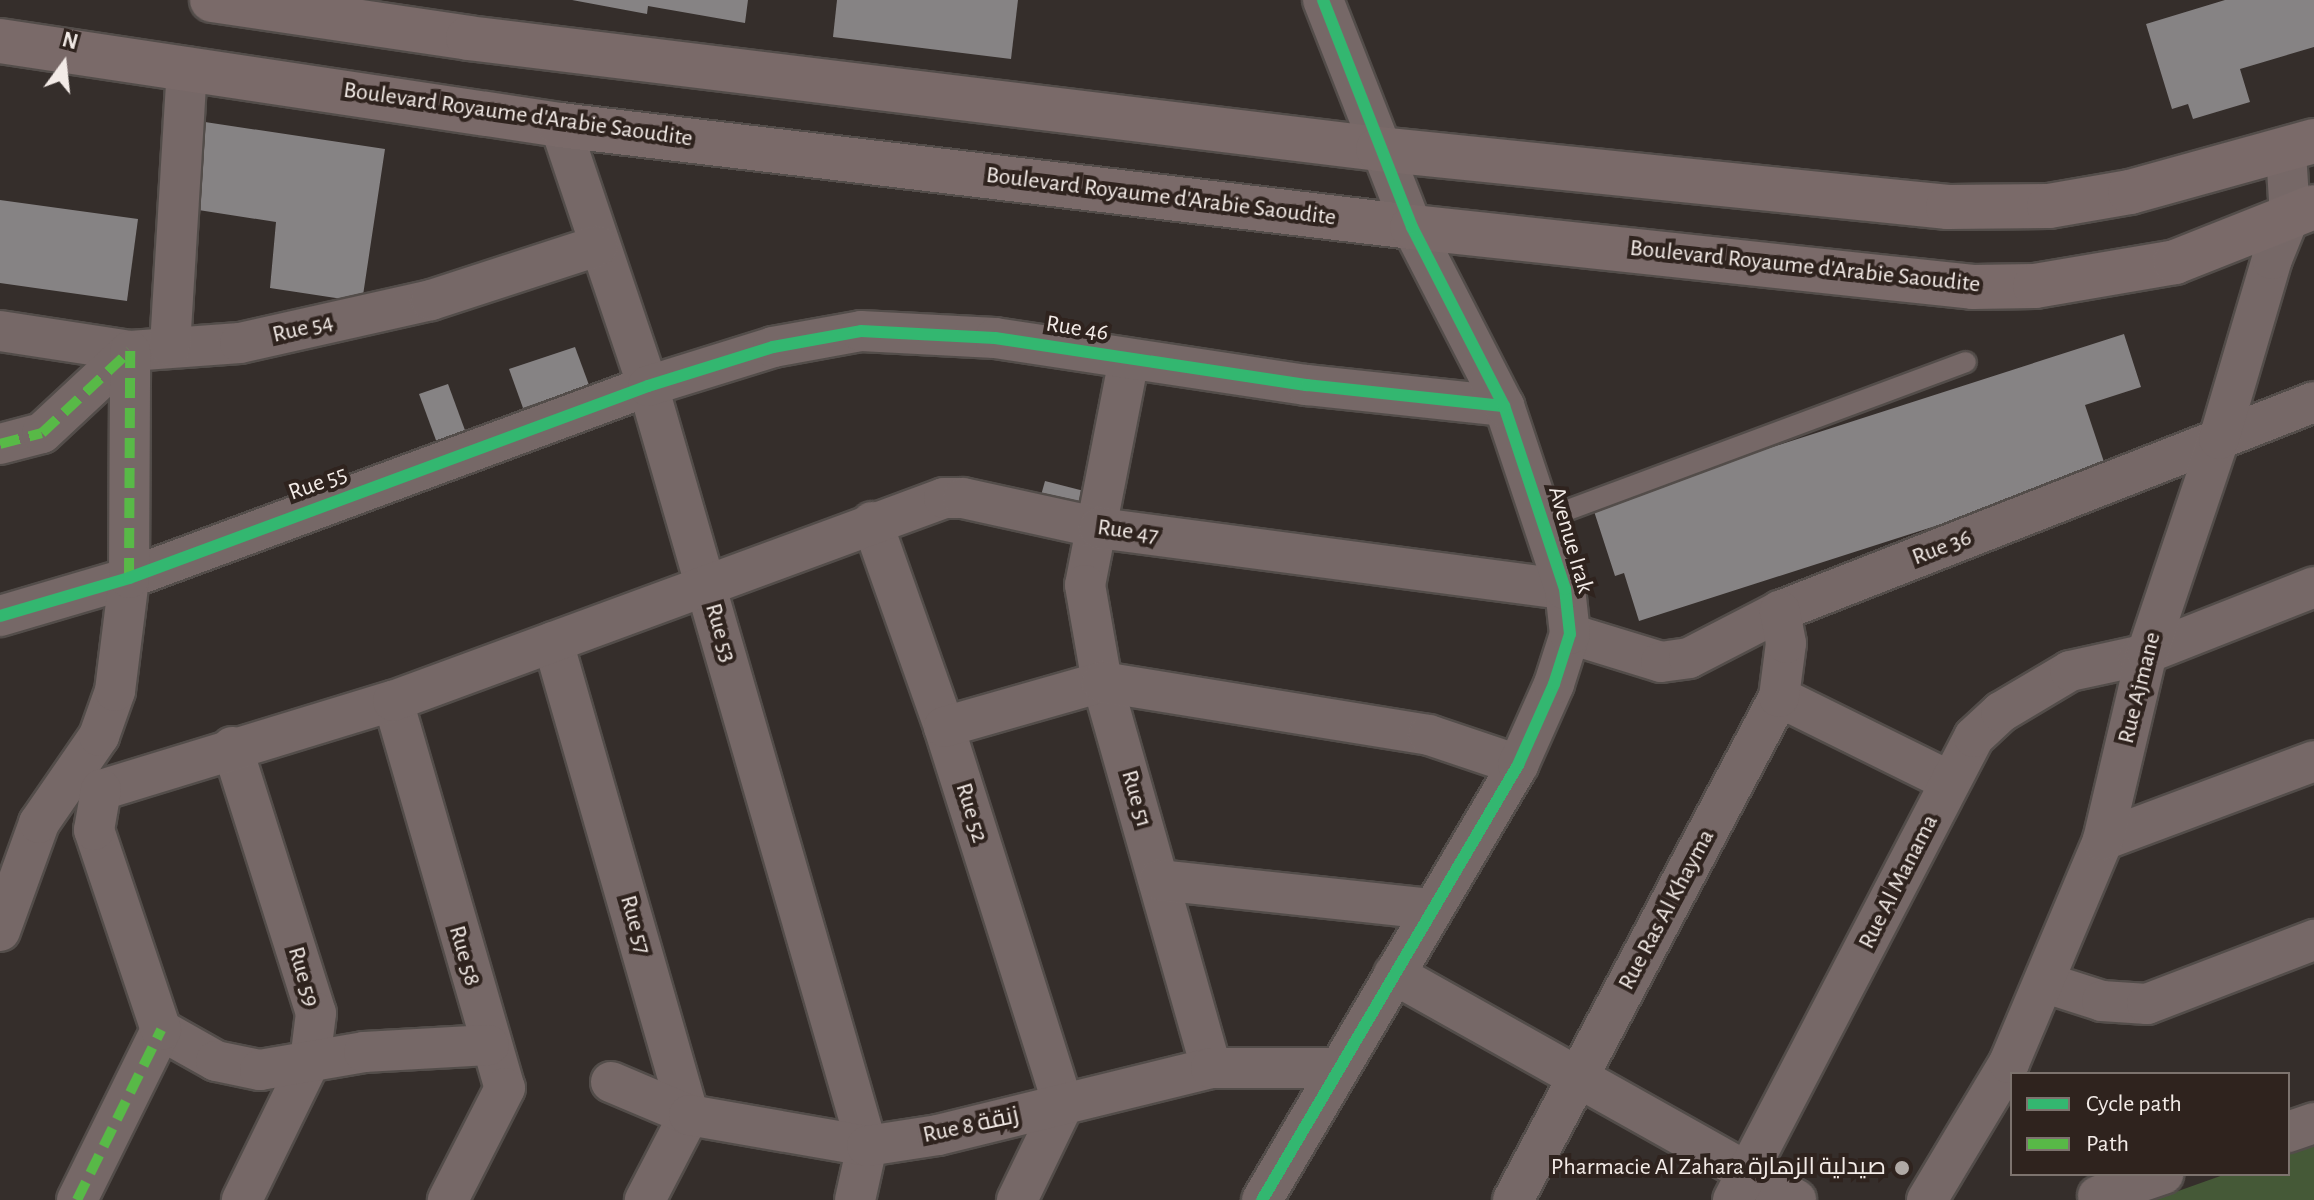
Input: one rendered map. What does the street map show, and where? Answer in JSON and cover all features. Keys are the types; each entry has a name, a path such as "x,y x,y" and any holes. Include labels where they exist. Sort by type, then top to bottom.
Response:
{"main road":[{"path":"212,0 468,38 1378,149 1948,207 2049,206 2130,192 2300,147"},
{"path":"445,104 468,38"},
{"name":"Boulevard Royaume d'Arabie Saoudite","path":"0,41 445,104 560,125 1412,227 1988,287 2035,286 2175,262 2302,211"}],"street":[{"name":"Avenue Irak","path":"1262,1200 1335,1068 1518,765 1554,684 1570,634 1565,589 1504,406 1412,227 1378,149 1323,0"},
{"path":"170,346 187,68"},
{"name":"Rue 53","path":"560,125 597,246 648,386 867,1146"},
{"name":"Rue Ajmane","path":"2016,1068 2103,840 2147,653 2219,439 2272,259 2302,211 2300,147"},
{"name":"Rue 54","path":"0,331 130,351 240,343 431,300 597,246"},
{"name":"Rue 46","path":"648,386 773,347 861,331 920,330 1504,406"},
{"path":"0,444 42,433 130,351"},
{"path":"130,351 129,578 115,691 87,779 94,830 161,1030 216,1061 260,1070 364,1052 489,1045"},
{"name":"Rue 51","path":"1129,359 1099,528 1085,585 1102,682 1211,1068"},
{"name":"Rue 55","path":"0,616 129,578 648,386"},
{"name":"Rue 36","path":"1570,634 1642,657 1678,660 1780,611 2314,402"},
{"name":"Rue 47","path":"87,779 232,747 393,701 708,589 922,503 963,498 1099,528 1565,589"},
{"name":"Rue 52","path":"872,522 944,727 1063,1105"},
{"name":"Rue Al Manama","path":"1740,1187 1974,737 2013,704 2070,671 2147,653 2314,587"},
{"name":"Rue Ras Al Khayma","path":"1513,1200 1779,697 1786,643 1780,611"},
{"name":"Rue 57","path":"553,642 689,1115"},
{"path":"944,727 1102,682 1429,735 1518,765"},
{"path":"1779,697 1949,781"},
{"name":"Rue 58","path":"393,701 489,1045 505,1088 448,1200"},
{"name":"Rue 59","path":"232,747 316,1013 310,1061 242,1200"},
{"path":"2103,840 2314,761"},
{"path":"0,931 39,823 87,779"},
{"path":"1159,880 1431,909"},
{"path":"2046,983 2102,1001 2147,1004 2314,940"},
{"path":"1394,974 1578,1081 1740,1187 1796,1200"},
{"path":"77,1200 161,1030"},
{"name":"Rue 8 زنقة","path":"611,1082 689,1115 867,1146 1063,1105 1211,1068 1335,1068"},
{"name":"Rue Ajmane","path":"1927,1200 2010,1077"},
{"path":"1017,1200 1063,1105"},
{"path":"645,1200 689,1115"},
{"path":"2290,1131 2314,1123"},
{"path":"855,1200 867,1146"},
{"path":"2097,1190 2155,1176"}],"lane":[{"path":"1544,519 1966,362"}],"green space":[{"path":"2314,1143 2314,1200 2153,1200 2220,1176 2290,1176 2290,1151"}],"building":[{"path":"572,0 748,0 745,23 648,6 647,14"},
{"path":"837,0 1018,0 1011,59 833,37"},
{"path":"2225,0 2314,0 2314,47 2240,69 2250,102 2193,119 2188,104 2172,109 2146,24"},
{"path":"205,122 385,149 362,302 270,288 276,222 192,209"},
{"path":"0,200 138,219 127,301 0,283"},
{"path":"2124,334 2141,387 2085,405 2107,471 1639,621 1624,573 1615,576 1592,505"},
{"path":"575,347 589,385 523,408 509,369"},
{"path":"448,384 466,433 437,443 419,394"},
{"path":"1045,481 1088,492 1082,517 1038,506"}],"marked path":[{"path":"0,444 42,433 130,351"},
{"path":"129,578 130,351"},
{"path":"77,1200 161,1030"}],"cycle path":[{"path":"1262,1200 1518,765 1554,684 1570,634 1565,589 1504,406 1412,227 1323,0"},
{"path":"0,616 129,578 648,386 773,347 861,331 995,338 1307,385 1504,406"}],"place":[{"name":"Pharmacie Al Zahara صيدلية الزهارة","path":"1902,1168"}]}
